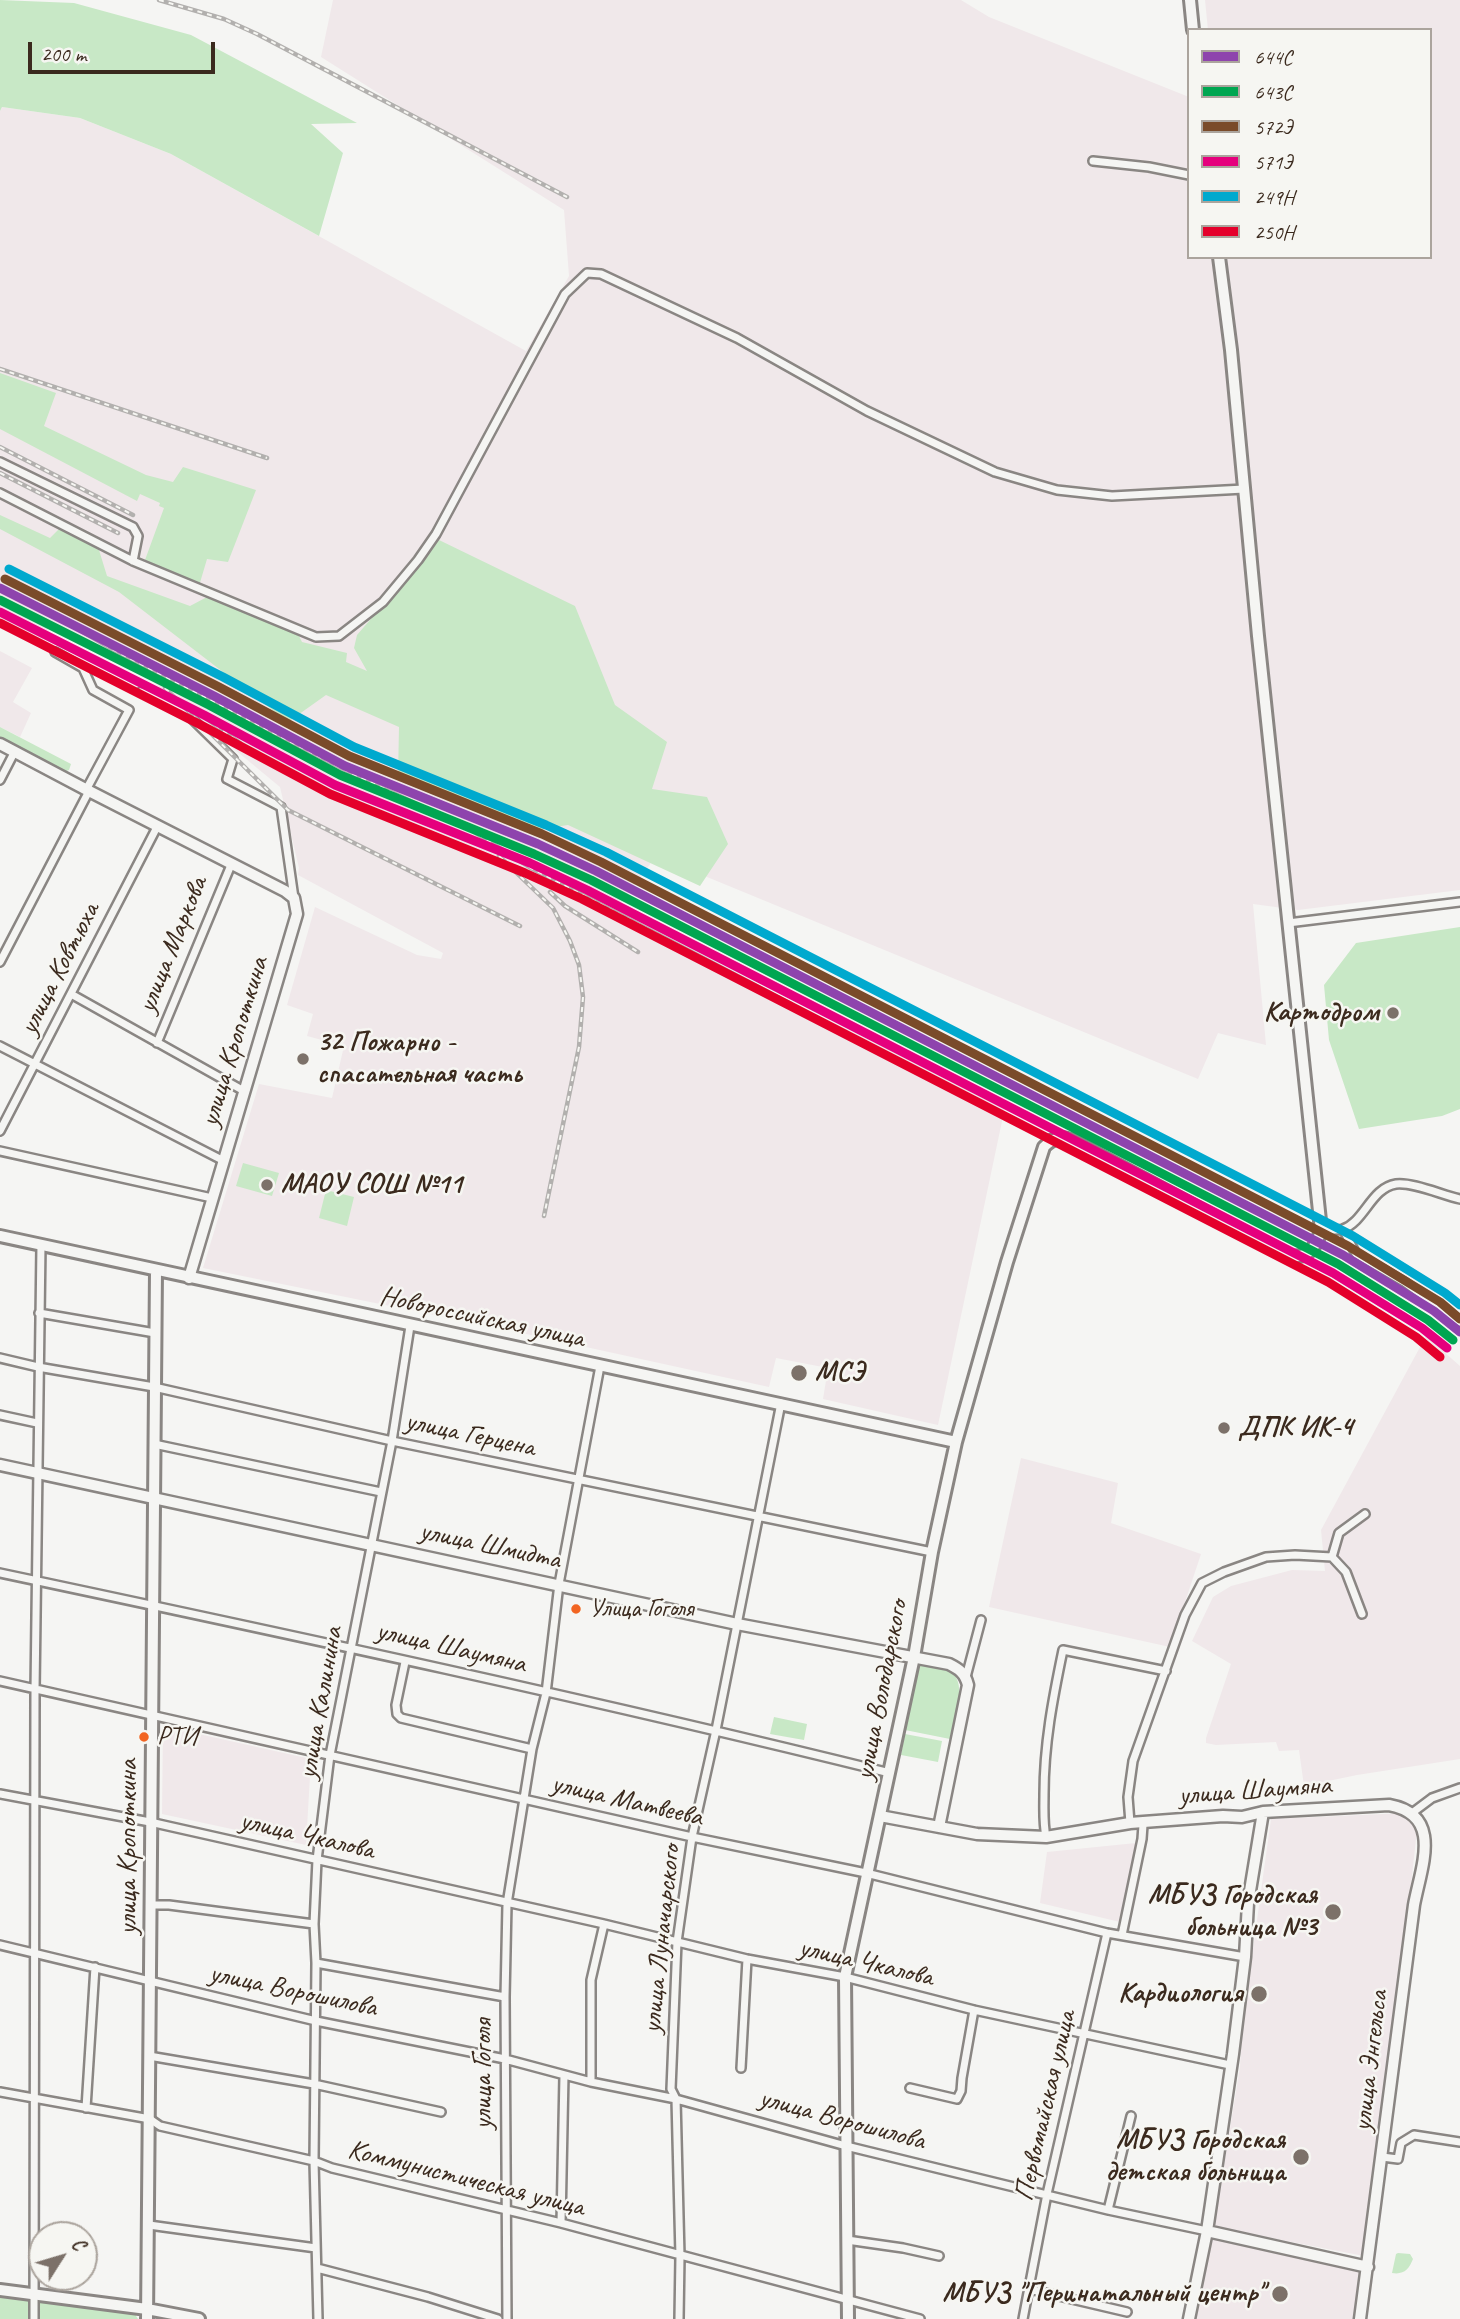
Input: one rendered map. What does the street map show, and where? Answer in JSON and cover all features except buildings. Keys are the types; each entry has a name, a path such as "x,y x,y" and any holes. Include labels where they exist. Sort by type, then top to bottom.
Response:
{"main road":[{"path":"1190,0 1193,28"},
{"path":"1219,259 1231,350 1321,1230"},
{"name":"улица Маркова","path":"0,744 294,898"},
{"name":"улица Кропоткина","path":"189,1278 297,915 294,898"},
{"name":"улица Володарского","path":"848,2319 845,1977 890,1773 956,1442 1039,1160 1048,1142 1066,1138 1288,1256 1305,1256 1311,1252 1321,1230"},
{"name":"Новороссийская улица","path":"0,1236 956,1442"},
{"name":"улица Кропоткина","path":"147,2314 156,1271"},
{"name":"улица Шмидта","path":"0,1465 737,1624 949,1664 966,1677"},
{"path":"939,1827 966,1702 966,1677"},
{"name":"улица Шаумяна","path":"880,1816 977,1834 1046,1837 1130,1823 1242,1817 1263,1812 1389,1804 1412,1813"},
{"path":"1189,2319 1207,2231 1245,1958 1248,1903 1263,1812"},
{"name":"улица Энгельса","path":"1360,2319 1425,1833 1412,1813"},
{"name":"улица Ворошилова","path":"1207,2231 1368,2267"},
{"path":"0,2290 147,2314 199,2319"}],"street":[{"path":"1093,161 1187,175"},
{"path":"0,493 133,561 316,637 339,636 383,602 436,534 565,294 587,273 601,274 737,338 867,411 995,472 1057,490 1112,496 1244,489"},
{"path":"0,462 132,527 138,536 133,561"},
{"path":"0,962 129,710 93,690 83,668 55,652"},
{"path":"141,692 183,710 233,759 227,779 281,807 294,898"},
{"path":"0,780 15,751"},
{"name":"улица Ковтюха","path":"0,1131 157,827"},
{"name":"улица Маркова","path":"157,1043 231,865"},
{"path":"1288,923 1460,902"},
{"path":"71,994 244,1091"},
{"path":"0,1046 224,1161"},
{"path":"0,1151 212,1198"},
{"path":"1321,1230 1343,1229 1351,1225 1383,1190 1393,1185 1414,1186 1460,1199"},
{"path":"1343,1229 1356,1254 1404,1282 1460,1322"},
{"path":"34,2319 34,1801 41,1245"},
{"path":"39,1313 155,1333"},
{"name":"улица Калинина","path":"318,2319 314,2161 314,1924 317,1860 330,1755 392,1441 410,1326"},
{"name":"улица Герцена","path":"0,1358 154,1387 392,1441 932,1552"},
{"name":"улица Гоголя","path":"507,2319 505,1997 508,1904 532,1749 545,1693 559,1584 600,1366"},
{"name":"улица Луначарского","path":"679,2319 676,2099 671,2089 677,1942 692,1838 781,1403"},
{"path":"0,1415 37,1423"},
{"path":"154,1444 382,1492"},
{"path":"1332,1557 1339,1534 1365,1514"},
{"path":"1130,1823 1128,1797 1131,1767 1185,1615 1202,1583 1266,1557 1332,1557 1346,1572 1362,1614"},
{"name":"улица Шаумяна","path":"0,1573 352,1648 716,1730 890,1773"},
{"path":"966,1677 981,1620"},
{"path":"1046,1837 1043,1824 1044,1763 1051,1706 1063,1650 1166,1671"},
{"path":"405,1662 396,1705 397,1714 401,1718 532,1749"},
{"name":"улица Матвеева","path":"0,1681 692,1838 866,1873 1107,1933 1245,1958"},
{"path":"1412,1813 1432,1798 1460,1788"},
{"name":"улица Чкалова","path":"0,1794 150,1822 604,1924 747,1959 845,1977 974,2010 1230,2065"},
{"path":"1122,1935 1143,1825"},
{"path":"152,1905 314,1924"},
{"path":"591,2082 591,1980 604,1924"},
{"name":"Первомайская улица","path":"1023,2319 1047,2194 1107,1933"},
{"name":"улица Ворошилова","path":"0,1945 316,2021 505,2059 591,2082 676,2099 846,2146 1108,2210 1207,2231"},
{"path":"741,2068 747,1959"},
{"name":"улица Гоголя","path":"316,1964 505,1997"},
{"path":"86,2108 95,1967"},
{"path":"910,2088 957,2099 961,2091 974,2010"},
{"path":"149,2056 314,2084 440,2112"},
{"path":"561,2223 564,2075"},
{"name":"Коммунистическая улица","path":"0,2092 150,2119 160,2126 314,2161 332,2168 561,2223 920,2319"},
{"path":"1108,2210 1131,2116"},
{"path":"1382,2157 1398,2160 1401,2143 1414,2135 1460,2142"},
{"path":"149,2225 316,2248"},
{"path":"847,2240 939,2256"},
{"path":"317,2268 428,2297 498,2319"},
{"path":"1029,2288 1127,2312"}],"shaded area":[{"path":"333,0 961,0 989,17 1187,96 1187,259 1432,259 1432,28 1208,28 1205,0 1460,0 1460,890 1298,910 1253,904 1266,1045 1218,1033 1198,1079 656,856 620,905 620,910 796,1004 1005,1107 938,1425 823,1399 828,1368 776,1358 769,1387 203,1268 259,1084 332,1098 344,1046 307,1036 313,1014 287,1005 315,907 417,955 441,959 443,953 298,875 299,868 280,787 141,672 52,622 42,640 0,618 0,111 2,107 80,118 171,154 526,351 569,276 564,210 321,57"},
{"path":"0,651 32,668 13,702 31,713 20,737 0,727"},
{"path":"1426,1336 1460,1366 1460,1759 1304,1786 1299,1750 1279,1751 1276,1742 1216,1745 1206,1743 1231,1664 1192,1641 1213,1597 1231,1586 1292,1570 1325,1571 1321,1530"},
{"path":"1021,1458 1118,1483 1111,1523 1201,1554 1170,1647 989,1607"},
{"path":"163,1726 311,1759 306,1845 162,1814"},
{"name":"МБУЗ Городская больница №3","path":"1406,1813 1418,1821 1398,2003 1364,2256 1214,2227 1240,2067 1242,2028 1271,1819"},
{"path":"1136,1843 1120,1922 1040,1903 1047,1852"},
{"name":"МБУЗ \"Перинатальный центр\"","path":"1213,2236 1362,2269 1355,2319 1196,2319"}],"green space":[{"path":"0,0 74,3 191,35 357,123 311,124 343,153 319,236 171,154 80,118 2,107 0,111"},
{"path":"0,373 56,393 44,426 146,475 173,482 183,467 256,490 228,562 207,559 199,586 145,560 164,508 159,506 160,503 140,494 137,501 0,429"},
{"path":"0,515 50,538 60,528 99,550 107,576 190,606 207,597 298,634 302,642 347,653 346,662 367,671 354,648 357,635 439,540 575,606 615,705 667,742 652,789 707,797 728,844 700,886 568,825 534,830 398,777 399,727 326,695 288,722 119,592 0,529"},
{"path":"0,727 71,764 69,770 64,772 0,740"},
{"name":"Картодром","path":"1460,927 1460,1109 1442,1116 1359,1129 1329,1040 1324,985 1356,943"},
{"path":"243,1163 279,1173 272,1196 236,1186"},
{"path":"326,1190 354,1197 347,1226 319,1218"},
{"path":"918,1662 946,1668 958,1681 959,1700 950,1739 905,1730"},
{"path":"774,1717 807,1724 804,1740 770,1734"},
{"path":"905,1734 942,1741 938,1762 901,1755"},
{"path":"1396,2254 1410,2254 1413,2259 1406,2270 1392,2273"},
{"path":"0,2295 131,2308 138,2319 0,2319"}],"railway":[{"path":"159,0 224,19 257,34 567,197"},
{"path":"0,369 267,458"},
{"path":"0,447 133,515"},
{"path":"0,473 118,533"},
{"path":"61,619 112,649 351,773 468,828 531,868 791,1004"},
{"path":"165,688 288,810 520,926"},
{"path":"207,719 240,743"},
{"path":"499,856 553,908 579,965 583,997 579,1047 544,1216"},
{"path":"550,892 565,906 638,952"}],"transit line":[{"name":"249Н","path":"9,569 223,677 354,747 606,852 1353,1236 1460,1305"},
{"name":"572Э","path":"5,579 349,756 542,834 601,862 1348,1246 1440,1302 1460,1319"},
{"name":"644С","path":"0,588 214,696 345,766 538,844 596,871 1343,1255 1434,1311 1460,1332"},
{"name":"643С","path":"0,600 209,705 340,775 591,880 1338,1264 1428,1320 1453,1340"},
{"name":"571Э","path":"0,612 335,785 530,863 587,890 1333,1273 1422,1328 1447,1348"},
{"name":"250Н","path":"0,623 330,794 582,899 1328,1282 1416,1337 1440,1357"}],"place":[{"name":"Картодром","path":"1393,1013"},
{"name":"32 Пожарно - спасательная часть","path":"303,1059"},
{"name":"МАОУ СОШ №11","path":"267,1185"},
{"name":"МСЭ","path":"799,1373"},
{"name":"ДПК ИК-4","path":"1224,1428"},
{"name":"Улица Гоголя","path":"576,1609"},
{"name":"РТИ","path":"144,1737"},
{"name":"МБУЗ Городская больница №3","path":"1333,1912"},
{"name":"Кардиология","path":"1259,1994"},
{"name":"МБУЗ Городская детская больница","path":"1301,2157"},
{"name":"МБУЗ \"Перинатальный центр\"","path":"1280,2294"}]}
